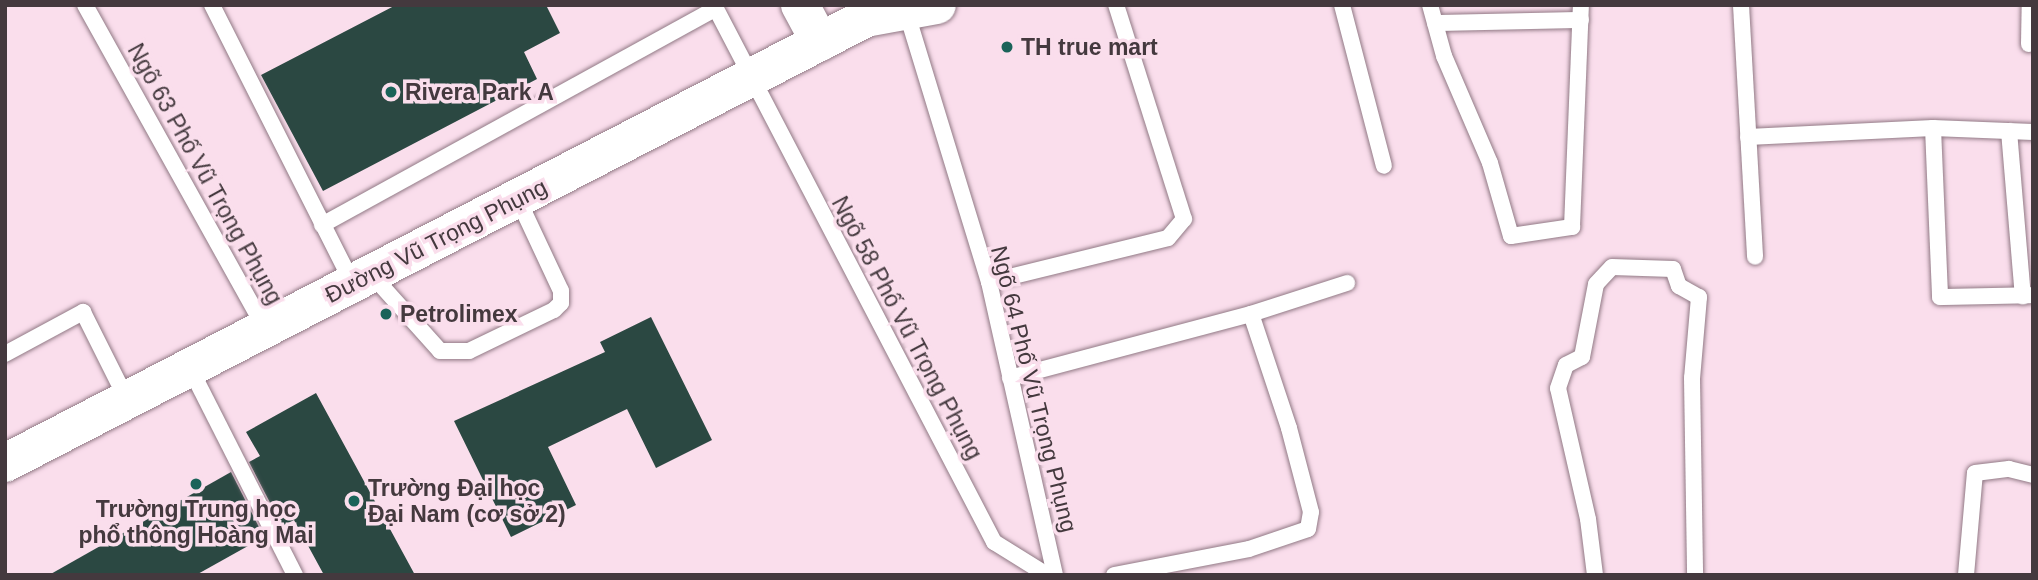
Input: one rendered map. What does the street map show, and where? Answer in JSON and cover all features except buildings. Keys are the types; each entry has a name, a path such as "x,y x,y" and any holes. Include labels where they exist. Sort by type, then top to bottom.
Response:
{"street":[{"path":"800,5 820,42"},
{"name":"Đường Vũ Trọng Phụng","path":"5,463 753,79 820,42 897,11"}],"lane":[{"name":"Ngõ 63 Phố Vũ Trọng Phụng","path":"85,5 265,328"},
{"path":"212,5 322,225 362,279 440,351 469,351 554,310 561,303 561,291 517,199"},
{"path":"989,282 1168,238 1184,219 1116,5"},
{"path":"1342,5 1384,166"},
{"path":"1430,5 1444,56 1490,163 1511,236 1572,227 1581,12 1435,23"},
{"path":"1741,5 1755,257"},
{"path":"2029,44 2030,5"},
{"path":"322,225 714,7"},
{"name":"Ngõ 58 Phố Vũ Trọng Phụng","path":"714,7 994,542 1046,575"},
{"name":"Ngõ 64 Phố Vũ Trọng Phụng","path":"897,11 989,282 1055,575"},
{"path":"1748,137 1933,128 2033,132"},
{"path":"1933,128 1940,297 2028,296 2009,131"},
{"path":"1595,575 1588,519 1558,388 1566,365 1582,357 1596,284 1612,267 1673,269 1679,286 1699,297 1692,378 1695,575"},
{"path":"1010,378 1251,314 1347,283"},
{"path":"5,354 83,312 127,400"},
{"path":"1114,575 1249,549 1308,528 1311,512 1289,428 1251,314"},
{"path":"190,368 295,575"},
{"path":"1966,575 1975,473 2009,469 2033,475"}],"place":[{"name":"TH true mart","path":"1007,47"},
{"name":"Rivera Park A","path":"391,92"},
{"name":"Petrolimex","path":"386,314"},
{"name":"Trường Trung học phổ thông Hoàng Mai","path":"196,484"},
{"name":"Trường Đại học Đại Nam (cơ sở 2)","path":"354,501"}]}
